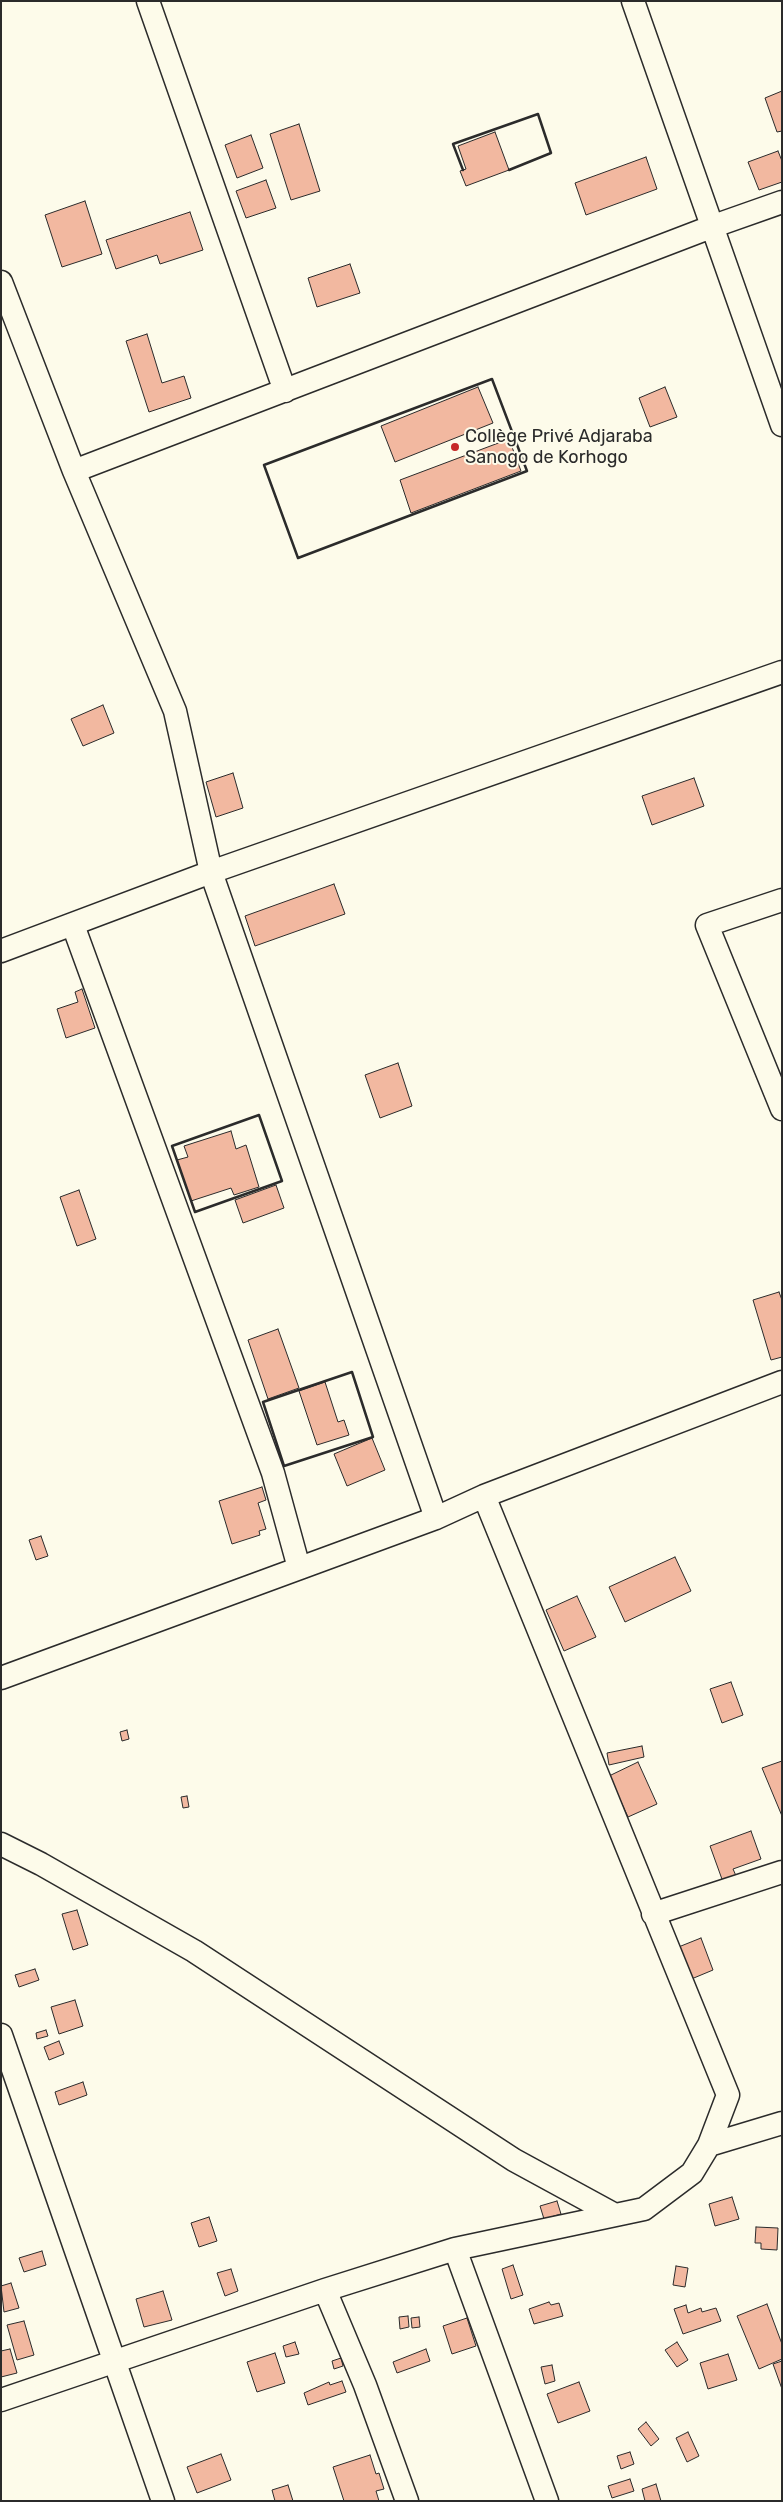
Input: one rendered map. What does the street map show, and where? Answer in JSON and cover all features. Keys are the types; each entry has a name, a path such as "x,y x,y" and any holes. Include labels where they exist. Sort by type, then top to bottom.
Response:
{"street":[{"path":"148,1 285,390"},
{"path":"633,1 710,227 782,424"},
{"path":"74,471 710,227 782,202"},
{"path":"1,282 74,471 175,712 211,872 436,1518"},
{"path":"1,951 211,872 782,672"},
{"path":"782,900 707,925 782,1109"},
{"path":"73,925 273,1473 299,1568"},
{"path":"1,1678 436,1518 484,1496 782,1382"},
{"path":"1,2400 325,2290 455,2249 644,2209 692,2173 709,2145 728,2095 484,1496"},
{"path":"1,1844 41,1864 194,1951 514,2160 615,2215"},
{"path":"653,1914 782,1872"},
{"path":"1,2035 116,2360 163,2501"},
{"path":"709,2145 782,2123"},
{"path":"455,2249 547,2501"},
{"path":"325,2290 366,2385 407,2501"}],"building":[{"path":"782,91 782,131 777,132 765,98"},
{"path":"299,124 320,191 291,200 270,134"},
{"path":"495,132 509,170 466,186 460,171 466,169 458,146"},
{"path":"251,135 263,168 237,178 225,145"},
{"path":"778,151 782,161 782,182 759,190 748,162"},
{"path":"646,157 657,189 586,215 575,183"},
{"path":"266,180 276,208 246,218 236,191"},
{"path":"85,201 102,254 62,267 45,215"},
{"path":"190,212 203,250 160,264 157,255 116,269 106,240"},
{"path":"350,264 360,293 317,307 308,278"},
{"path":"147,334 162,383 184,376 191,398 149,412 126,341"},
{"path":"478,387 493,423 395,462 381,426"},
{"path":"665,387 677,417 650,427 639,398"},
{"path":"509,439 521,471 411,513 400,480"},
{"path":"103,705 114,733 83,746 71,719"},
{"path":"233,773 243,808 216,817 206,782"},
{"path":"694,778 704,806 652,825 642,796"},
{"path":"334,884 345,914 255,946 245,916"},
{"path":"82,989 95,1028 66,1038 57,1009 78,1002 75,992"},
{"path":"398,1063 412,1106 380,1118 365,1075"},
{"path":"231,1131 236,1149 246,1145 259,1187 234,1195 231,1188 191,1201 177,1160 188,1157 184,1146"},
{"path":"276,1185 284,1208 243,1223 235,1200"},
{"path":"79,1190 96,1239 77,1246 60,1197"},
{"path":"779,1292 782,1300 782,1357 771,1360 753,1300"},
{"path":"278,1329 299,1388 268,1399 248,1340"},
{"path":"325,1382 338,1422 344,1420 349,1435 317,1445 299,1391"},
{"path":"372,1438 385,1470 347,1486 334,1454"},
{"path":"262,1487 266,1500 258,1503 266,1529 259,1531 260,1535 232,1544 219,1501"},
{"path":"41,1536 48,1556 36,1560 29,1540"},
{"path":"675,1557 691,1591 625,1622 609,1587"},
{"path":"577,1596 596,1637 564,1651 546,1610"},
{"path":"731,1682 743,1715 722,1723 710,1689"},
{"path":"127,1730 129,1739 122,1741 120,1732"},
{"path":"642,1746 644,1757 609,1765 607,1753"},
{"path":"782,1761 782,1816 762,1768"},
{"path":"638,1762 657,1804 628,1817 609,1776"},
{"path":"187,1796 189,1807 183,1808 181,1797"},
{"path":"751,1831 761,1859 733,1869 737,1878 723,1882 710,1846"},
{"path":"77,1910 88,1945 73,1950 62,1914"},
{"path":"701,1938 713,1970 689,1980 676,1948"},
{"path":"35,1969 39,1980 19,1987 15,1975"},
{"path":"75,2000 83,2026 59,2034 51,2007"},
{"path":"46,2030 48,2036 37,2039 36,2033"},
{"path":"59,2041 64,2054 49,2060 44,2047"},
{"path":"83,2082 87,2095 59,2105 55,2092"},
{"path":"732,2197 739,2219 715,2226 709,2204"},
{"path":"557,2201 561,2214 544,2219 540,2206"},
{"path":"209,2217 217,2241 199,2247 191,2223"},
{"path":"756,2227 778,2228 777,2250 761,2249 761,2243 755,2243"},
{"path":"42,2251 46,2265 24,2272 19,2258"},
{"path":"513,2265 523,2295 511,2299 502,2269"},
{"path":"676,2266 688,2268 685,2287 673,2285"},
{"path":"231,2269 238,2291 225,2296 217,2273"},
{"path":"11,2283 19,2308 4,2312 1,2286"},
{"path":"163,2291 172,2320 144,2327 136,2299"},
{"path":"549,2302 551,2305 559,2303 563,2316 534,2324 529,2309"},
{"path":"767,2304 782,2344 782,2359 759,2369 737,2316"},
{"path":"686,2305 688,2313 701,2308 702,2312 716,2308 721,2321 683,2334 674,2309"},
{"path":"408,2316 409,2327 400,2329 399,2317"},
{"path":"419,2317 420,2327 412,2328 411,2318"},
{"path":"467,2318 476,2346 452,2354 443,2326"},
{"path":"24,2321 34,2355 17,2360 7,2325"},
{"path":"295,2342 299,2354 286,2357 283,2346"},
{"path":"677,2342 688,2360 677,2367 665,2350"},
{"path":"10,2349 17,2373 1,2377 1,2351"},
{"path":"426,2349 430,2361 397,2373 393,2362"},
{"path":"275,2353 285,2383 257,2392 247,2362"},
{"path":"728,2354 737,2380 708,2389 700,2363"},
{"path":"341,2358 343,2366 334,2369 332,2361"},
{"path":"782,2361 782,2389 773,2364"},
{"path":"552,2365 555,2381 545,2384 541,2367"},
{"path":"342,2381 346,2392 308,2405 304,2393 329,2382 330,2385"},
{"path":"579,2382 590,2411 558,2423 547,2394"},
{"path":"646,2422 659,2439 651,2446 638,2429"},
{"path":"688,2432 699,2456 687,2462 676,2438"},
{"path":"630,2452 634,2464 621,2469 617,2456"},
{"path":"221,2454 231,2480 197,2493 187,2467"},
{"path":"370,2455 376,2474 379,2473 384,2489 376,2491 379,2501 344,2501 333,2467"},
{"path":"630,2479 634,2491 612,2498 608,2486"},
{"path":"656,2484 661,2501 645,2501 642,2489"},
{"path":"288,2485 293,2501 275,2501 272,2490"}],"wall":[{"path":"463,170 453,144 538,114 551,153 509,170"},
{"path":"492,379 527,471 298,558 264,465 492,379"},
{"path":"259,1115 282,1181 195,1212 172,1146 259,1115"},
{"path":"352,1372 373,1437 284,1466 263,1402 352,1372"}],"place":[{"name":"Collège Privé Adjaraba Sanogo de Korhogo","path":"455,447"}]}
